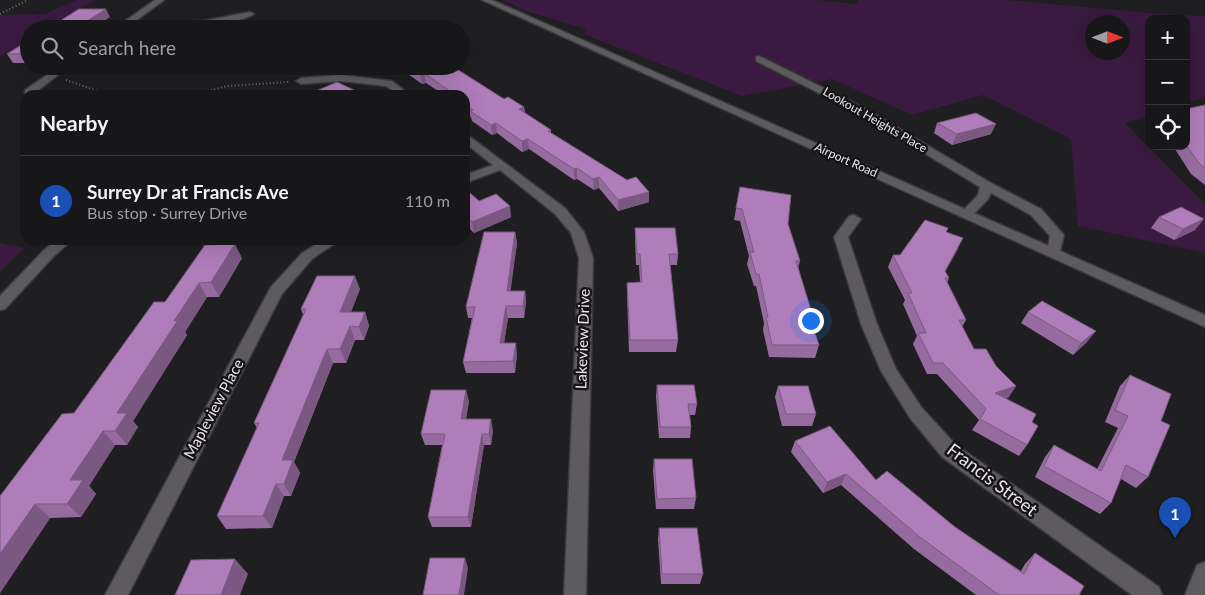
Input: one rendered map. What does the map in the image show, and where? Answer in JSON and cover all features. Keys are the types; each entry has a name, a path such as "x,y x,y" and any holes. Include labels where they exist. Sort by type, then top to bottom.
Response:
{"street":[{"path":"133,20 160,0"},
{"name":"Airport Road","path":"486,0 1205,321"},
{"path":"229,20 250,14"},
{"name":"Lookout Heights Place","path":"759,59 862,111 987,186 1036,212 1057,235 1054,253"},
{"path":"32,90 53,75"},
{"path":"301,81 341,78 389,83 398,90"},
{"name":"Lakeview Drive","path":"470,142 560,211 577,232 586,258 574,595"},
{"path":"470,177 501,166"},
{"path":"966,214 984,196 987,186"},
{"name":"Francis Street","path":"854,219 841,238 869,324 889,371 916,413 949,451 1151,595"},
{"path":"0,305 59,245"},
{"name":"Mapleview Place","path":"116,595 276,291 307,256 325,245"},
{"path":"1196,595 1205,574"}],"path":[{"path":"0,14 28,0"},
{"path":"53,75 95,90"},
{"path":"212,90 227,86 301,81"}],"shaded area":[{"path":"76,0 95,0 62,20 20,20 20,45 0,57 0,15 45,14"},
{"path":"504,0 817,0 857,4 859,0 1008,0 1183,15 1145,15 1145,116 1125,123 1145,143 1145,150 1152,150 1205,204 1205,253 1078,226 1071,139 983,95 912,115 832,79 742,96 583,34 586,29 526,11"},
{"path":"1190,15 1205,16 1205,98 1190,102"},
{"path":"0,243 25,248 0,272"}],"building":[{"path":"79,9 106,9 89,20 61,20"},
{"path":"20,46 20,54 7,54"},
{"path":"427,75 466,75 504,99 508,97 524,107 519,109 551,130 548,131 627,180 636,177 649,192 618,200 599,177 593,179 528,139 522,141 496,123 491,125 470,111 473,110 470,108 470,90 448,90"},
{"path":"337,82 354,90 318,90"},
{"path":"1205,105 1205,168 1190,150 1190,108"},
{"path":"976,113 996,124 957,134 937,123"},
{"path":"740,187 791,195 788,224 800,261 796,261 811,310 807,310 819,345 772,345 759,274 756,274 750,252 754,252 742,209 736,208"},
{"path":"470,193 479,201 496,194 510,206 472,222 470,220"},
{"path":"1181,207 1204,219 1183,229 1159,217"},
{"path":"925,220 948,228 946,232 963,238 945,271 949,278 945,278 966,320 959,320 974,349 986,349 996,366 1016,386 995,393 1036,414 1032,422 1038,426 1027,445 980,419 986,409 943,363 933,363 918,333 926,333 908,293 912,293 893,255 900,255"},
{"path":"635,228 675,228 678,254 669,254 678,340 630,340 627,283 642,282 640,254 637,254"},
{"path":"484,232 515,232 507,291 525,291 523,306 506,306 500,343 516,343 513,361 463,362 475,307 466,307"},
{"path":"205,245 234,245 211,282 199,283 174,321 178,320 117,413 127,413 115,431 103,431 70,480 83,480 67,504 35,504 0,554 0,496 62,414 74,413 154,302 165,302"},
{"path":"317,276 355,276 340,312 365,312 359,327 350,326 340,349 327,349 282,460 293,460 284,484 276,484 263,516 217,516 259,423 254,423 306,309 301,309"},
{"path":"1042,301 1096,331 1081,343 1028,312"},
{"path":"1130,375 1171,394 1161,421 1170,425 1148,477 1126,465 1111,503 1044,466 1054,445 1101,471 1128,416 1115,410"},
{"path":"657,385 694,385 697,404 688,404 691,427 660,427"},
{"path":"778,386 808,386 816,414 786,414"},
{"path":"431,390 466,390 461,419 491,419 489,434 482,434 468,517 428,517 445,434 421,434"},
{"path":"830,426 876,480 887,471 955,527 1024,574 1035,553 1084,586 1079,595 999,595 921,538 846,474 827,482 795,441"},
{"path":"654,459 692,459 696,498 657,499"},
{"path":"659,528 697,528 703,574 662,574"},
{"path":"430,558 465,558 459,595 423,595"},
{"path":"235,559 221,595 175,595 191,560"}],"place":[{"name":"Surrey Dr at Francis Ave","path":"1175,538"}]}
